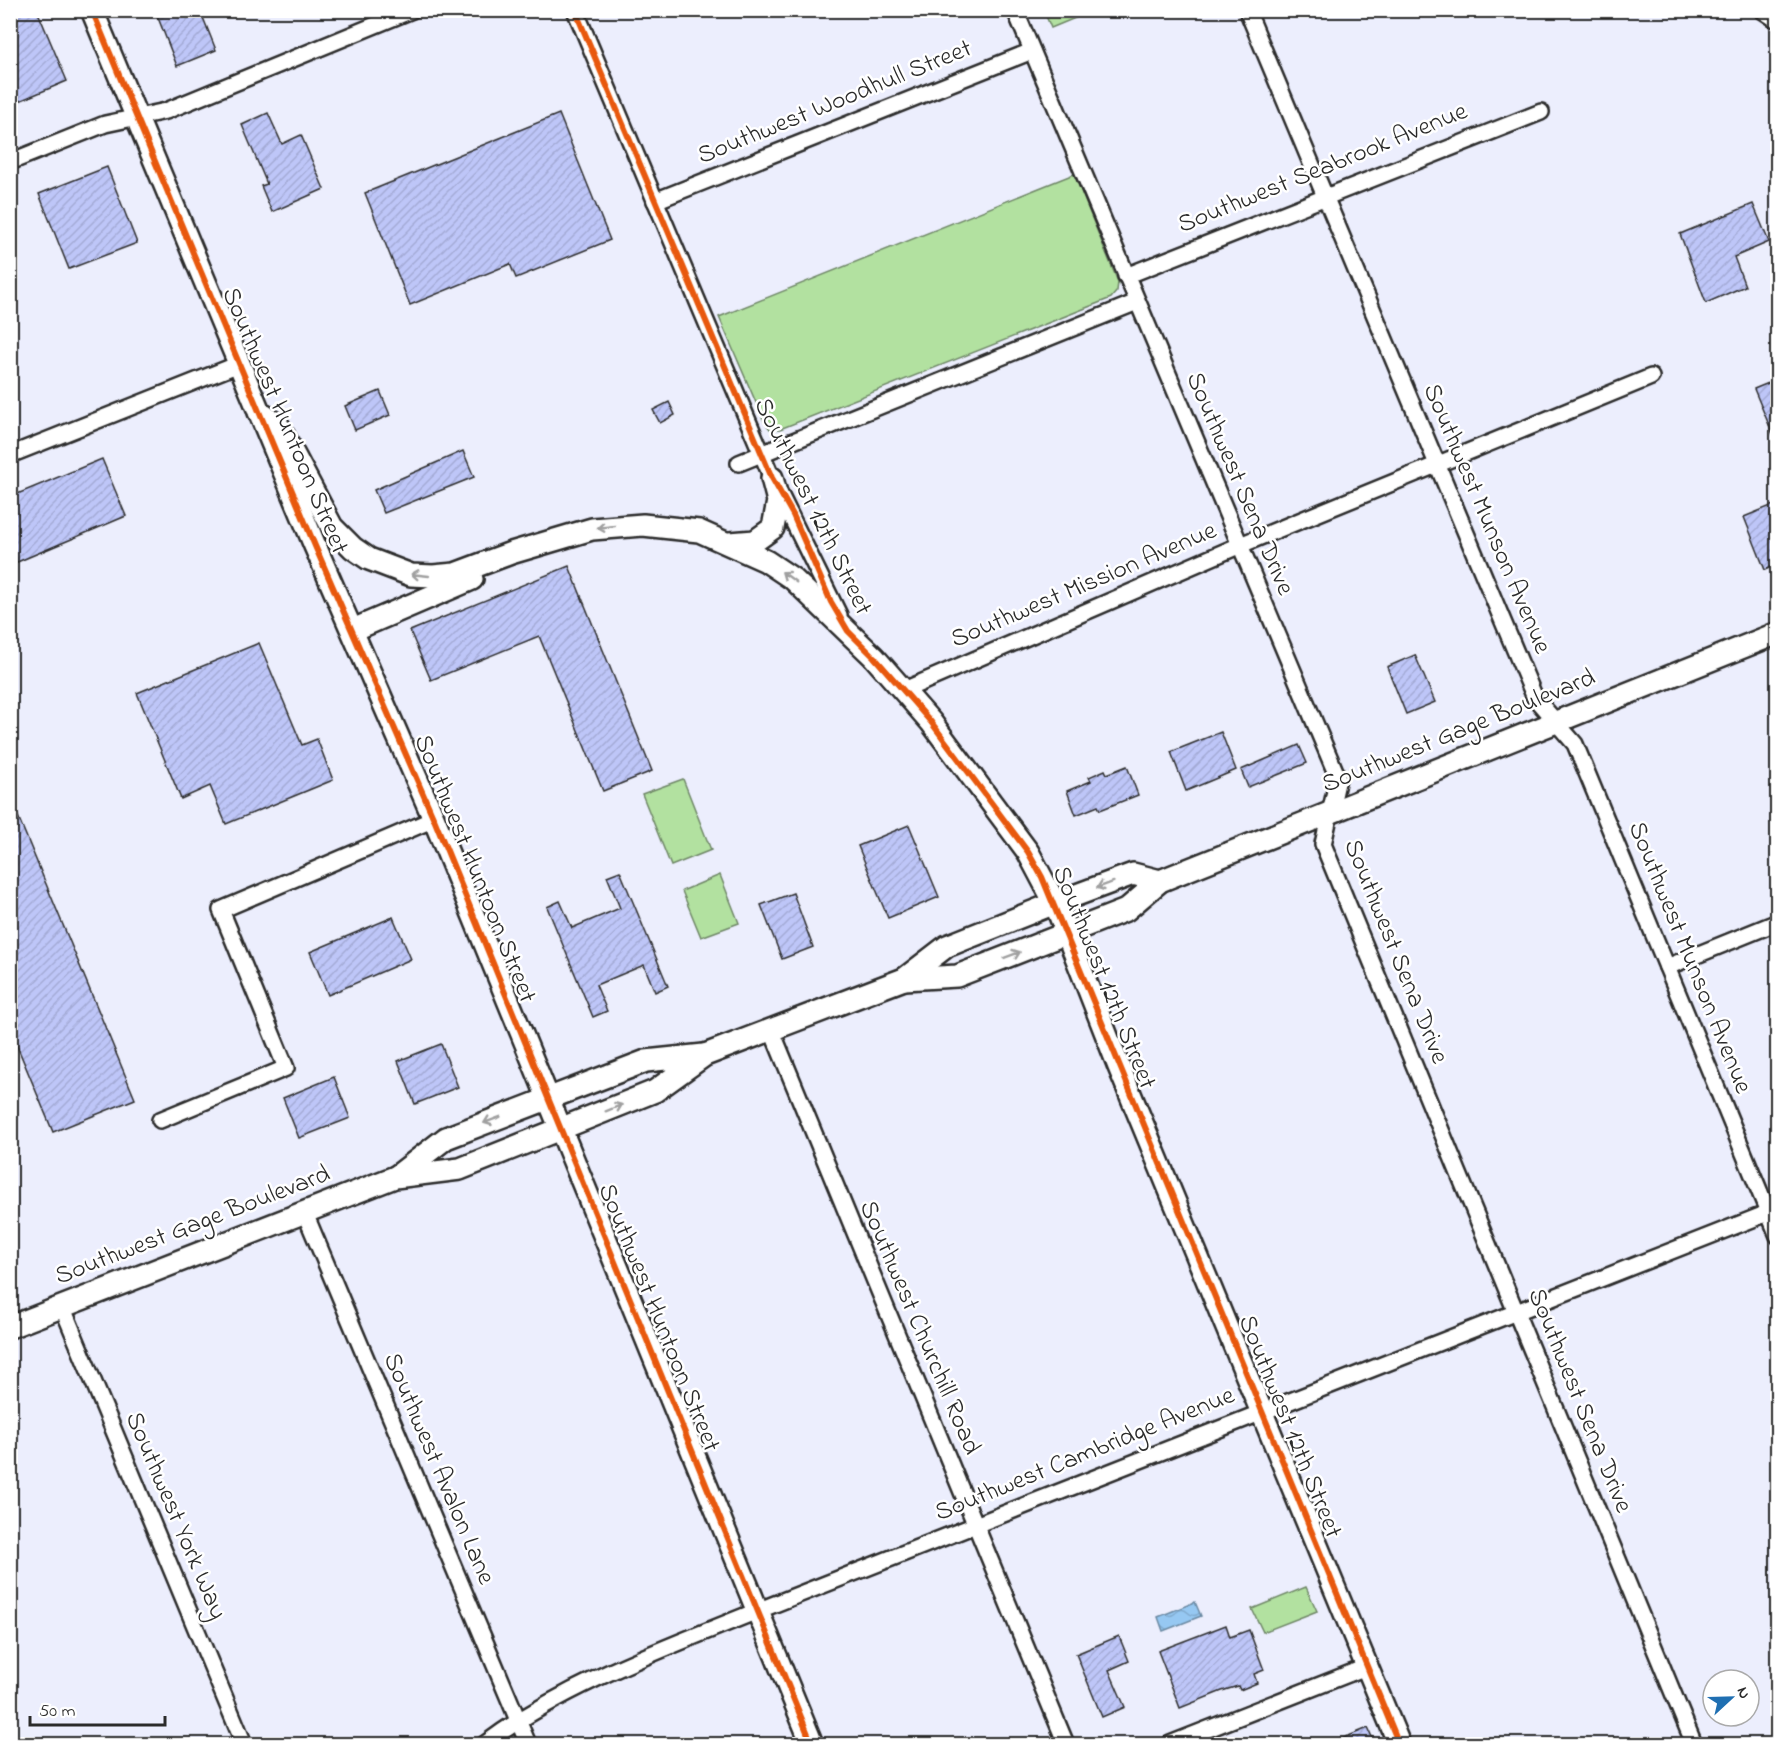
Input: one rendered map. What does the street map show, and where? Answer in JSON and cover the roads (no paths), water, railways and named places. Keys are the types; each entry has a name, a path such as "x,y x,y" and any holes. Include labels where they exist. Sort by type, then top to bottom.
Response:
{"main road":[{"name":"Southwest Huntoon Street","path":"92,10 239,364 434,819 812,1744"},
{"path":"259,411 278,425 332,527 353,548 389,568 411,575 455,574 592,529 659,525 699,531 766,561 793,579 848,630"},
{"path":"729,543 755,541 773,528 778,501 772,478"},
{"path":"353,630 515,561 556,539"},
{"name":"Southwest 12th Street","path":"848,630 930,722 1022,844 1054,903 1119,1067 1399,1744"},
{"name":"Southwest Gage Boulevard","path":"904,979 957,976 1126,910 1160,881 1778,633"},
{"name":"Southwest Gage Boulevard","path":"10,1327 395,1177 460,1169 655,1091 705,1055 904,979 947,946 1054,903 1133,874 1160,881"},
{"name":"Southwest Gage Boulevard","path":"395,1177 446,1138 646,1061 705,1055"}],"street":[{"path":"10,162 105,124 166,111 412,10"},
{"name":"Southwest 12th Street","path":"575,10 772,478 793,515 831,602 848,630"},
{"name":"Southwest Sena Drive","path":"1015,10 1238,546 1338,778 1323,844 1694,1744"},
{"name":"Southwest Munson Avenue","path":"1247,10 1535,698 1575,744 1667,967 1773,1211 1778,1236"},
{"path":"1762,10 1777,20"},
{"name":"Southwest Woodhull Street","path":"655,201 1032,51"},
{"name":"Southwest Seabrook Avenue","path":"1126,276 1541,111"},
{"path":"739,463 1137,302"},
{"path":"10,455 239,364"},
{"name":"Southwest Mission Avenue","path":"902,691 1238,546 1651,377"},
{"path":"160,1120 286,1068 221,910 434,819"},
{"path":"1667,967 1778,922"},
{"name":"Southwest Churchill Road","path":"771,1029 1066,1744"},
{"name":"Southwest Cambridge Avenue","path":"485,1744 564,1696 757,1611 975,1526 1261,1410 1516,1313 1773,1211"},
{"name":"Southwest Avalon Lane","path":"304,1212 528,1744"},
{"name":"Southwest York Way","path":"62,1306 244,1744"},
{"path":"1170,1744 1366,1667"}],"water":[{"path":"1195,1602 1201,1616 1163,1631 1158,1617"}]}
